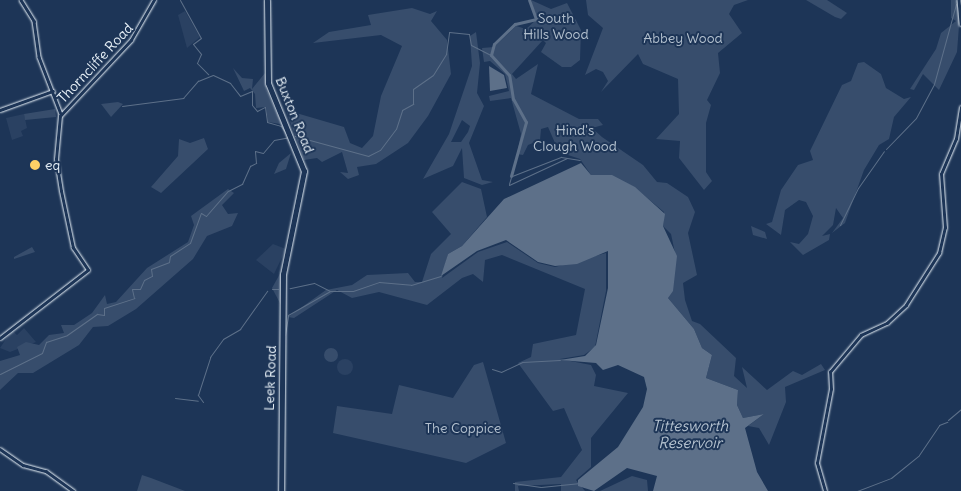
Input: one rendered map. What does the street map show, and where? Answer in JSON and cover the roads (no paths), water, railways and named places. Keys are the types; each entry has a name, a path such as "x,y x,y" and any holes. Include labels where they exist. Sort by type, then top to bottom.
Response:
{"highway":[{"name":"Buxton Road","path":"267,0 268,83 288,124 304,171 284,265"},
{"name":"Leek Road","path":"281,491 284,265"}],"street":[{"path":"21,0 32,17 39,57 61,114"},
{"name":"Thorncliffe Road","path":"0,338 89,268 72,246 56,159 61,114 131,41 154,0"},
{"path":"959,0 961,24"},
{"path":"0,110 53,91"},
{"path":"825,491 816,463 831,388 830,372 861,335 887,323 906,305 939,253 945,228 941,174 956,138 961,107"},
{"path":"0,449 23,465 46,471 74,491"}],"water":[{"path":"489,66 504,75 507,88 490,91"},
{"name":"Tittesworth Reservoir","path":"581,163 591,175 612,175 635,187 665,214 663,226 677,256 673,291 668,298 694,329 702,348 712,355 706,378 738,390 737,405 743,418 764,414 745,428 757,472 768,491 653,491 657,476 627,468 594,491 578,486 578,480 618,447 643,407 647,389 644,377 618,365 603,370 596,363 560,360 585,356 596,345 608,288 608,251 577,264 555,266 538,262 506,240 477,251 441,276 448,254 462,246 504,199"}],"waterway":[{"path":"180,0 201,38 193,44 201,54 197,63 208,74"},
{"path":"511,176 526,122 513,99 509,75 491,55 494,44 515,24 536,19 529,0"},
{"path":"886,149 916,118 934,84 956,4"},
{"path":"295,136 368,156 380,150 396,129 402,110 413,104 413,89 433,75 446,54 449,32 469,34 471,45 491,55"},
{"path":"122,106 183,98 198,81 213,75 230,83 240,96 252,91 252,105 257,111 265,107 267,122 281,126 287,135"},
{"path":"0,374 42,353 46,342 67,335 97,314 104,315 104,308 134,298 132,289 140,289 144,280 152,276 151,269 169,262 170,256 190,243 201,213 206,216 228,191 242,184 250,166 256,163 255,151 263,153 274,140 289,137"},
{"path":"840,225 858,188 884,151"},
{"path":"512,176 561,157 580,160"},
{"path":"509,185 567,158"},
{"path":"509,184 511,177"},
{"path":"330,291 353,291 379,282 411,285 441,276"},
{"path":"285,335 288,315 330,291 314,283 290,288"},
{"path":"272,289 278,289"},
{"path":"203,402 198,395 210,357 223,339 240,329 267,291"},
{"path":"492,369 501,372 522,362 560,360"},
{"path":"175,398 198,401"},
{"path":"948,420 961,409"},
{"path":"857,491 891,478 919,455 939,425 947,422"},
{"path":"513,483 541,487 578,483"}],"place":[{"name":"eq","path":"35,165"}],"park label":[{"name":"South Hills Wood","path":"556,26"},
{"name":"Abbey Wood","path":"683,38"},
{"name":"Hind's Clough Wood","path":"575,138"},
{"name":"The Coppice","path":"463,428"}]}
